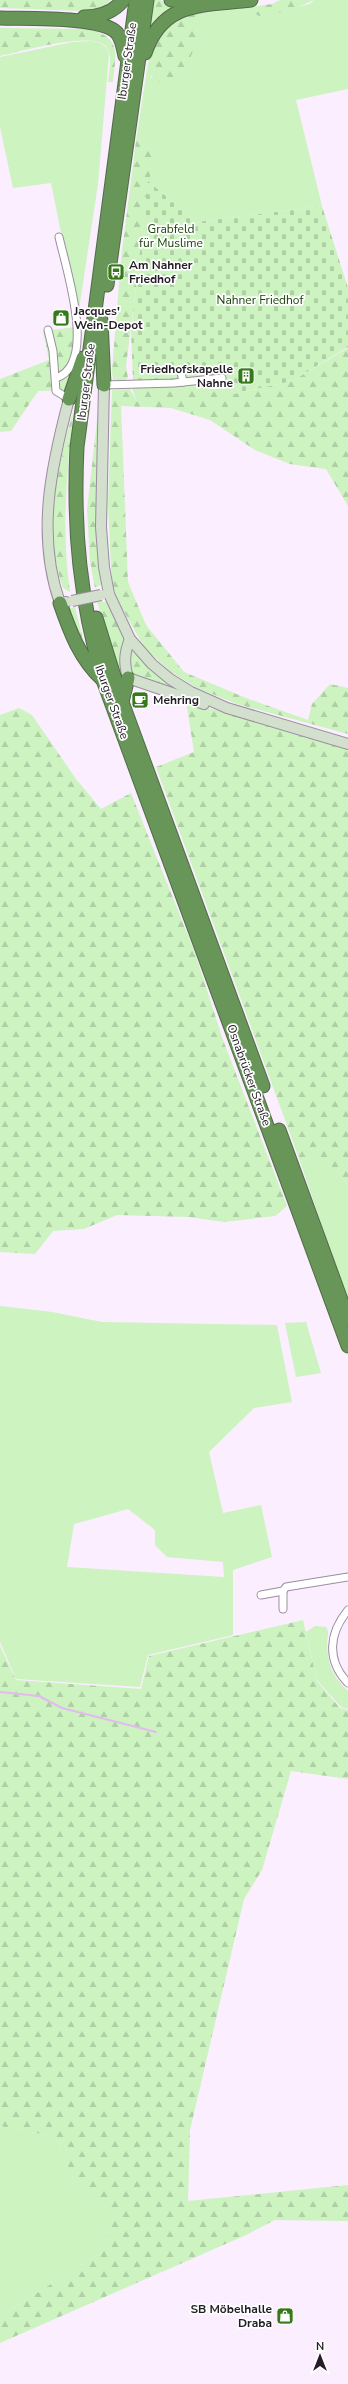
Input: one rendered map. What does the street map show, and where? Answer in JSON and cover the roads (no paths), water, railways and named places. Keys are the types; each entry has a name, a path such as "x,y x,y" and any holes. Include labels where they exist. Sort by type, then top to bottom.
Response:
{"highway":[{"path":"0,13 87,17 104,14 119,5 123,0"},
{"name":"Iburger Straße","path":"136,0 77,447 74,501 78,562 84,605 103,680 154,802"},
{"name":"Iburger Straße","path":"147,0 85,446 82,505 93,610 154,802"},
{"path":"171,0 189,3 212,0"},
{"path":"137,78 151,37 165,18 192,8 252,0"},
{"path":"0,18 86,21 104,24 116,32 122,42 125,58 124,86"},
{"path":"102,320 104,385"},
{"path":"69,399 91,342"},
{"path":"66,602 72,638 90,668 103,680"},
{"path":"122,702 128,678"},
{"name":"Osnabrücker Straße","path":"154,802 348,1319"},
{"name":"Osnabrücker Straße","path":"154,802 348,1346"}],"street":[{"name":"Iburger Straße","path":"56,378 68,371 75,358 78,343 78,326 59,237"},
{"name":"Iburger Straße","path":"48,330 53,352 56,391 69,399 49,482 46,525 50,569 66,602"},
{"path":"181,372 183,382"},
{"path":"104,385 183,382 222,378"},
{"name":"Iburger Straße","path":"104,385 101,527 105,594 130,639 152,664 170,679 191,692 232,710"},
{"path":"66,602 105,594"},
{"name":"Iburger Straße","path":"128,678 124,665 126,649 130,639"},
{"path":"128,678 220,710 232,710 348,744"},
{"path":"261,1595 283,1591 286,1587 348,1577"},
{"path":"283,1591 283,1609"},
{"path":"348,1610 338,1622 332,1640 333,1659 340,1674 348,1683"}],"waterway":[{"path":"0,1692 39,1696 62,1708 156,1732"}],"place":[{"name":"Am Nahner Friedhof","path":"116,272"},
{"name":"Jacques' Wein-Depot","path":"61,318"},
{"name":"Friedhofskapelle Nahne","path":"246,376"},
{"name":"Mehring","path":"140,700"},
{"name":"SB Möbelhalle Draba","path":"285,2316"}],"park label":[{"name":"Grabfeld für Muslime","path":"171,236"},
{"name":"Nahner Friedhof","path":"260,300"}]}
